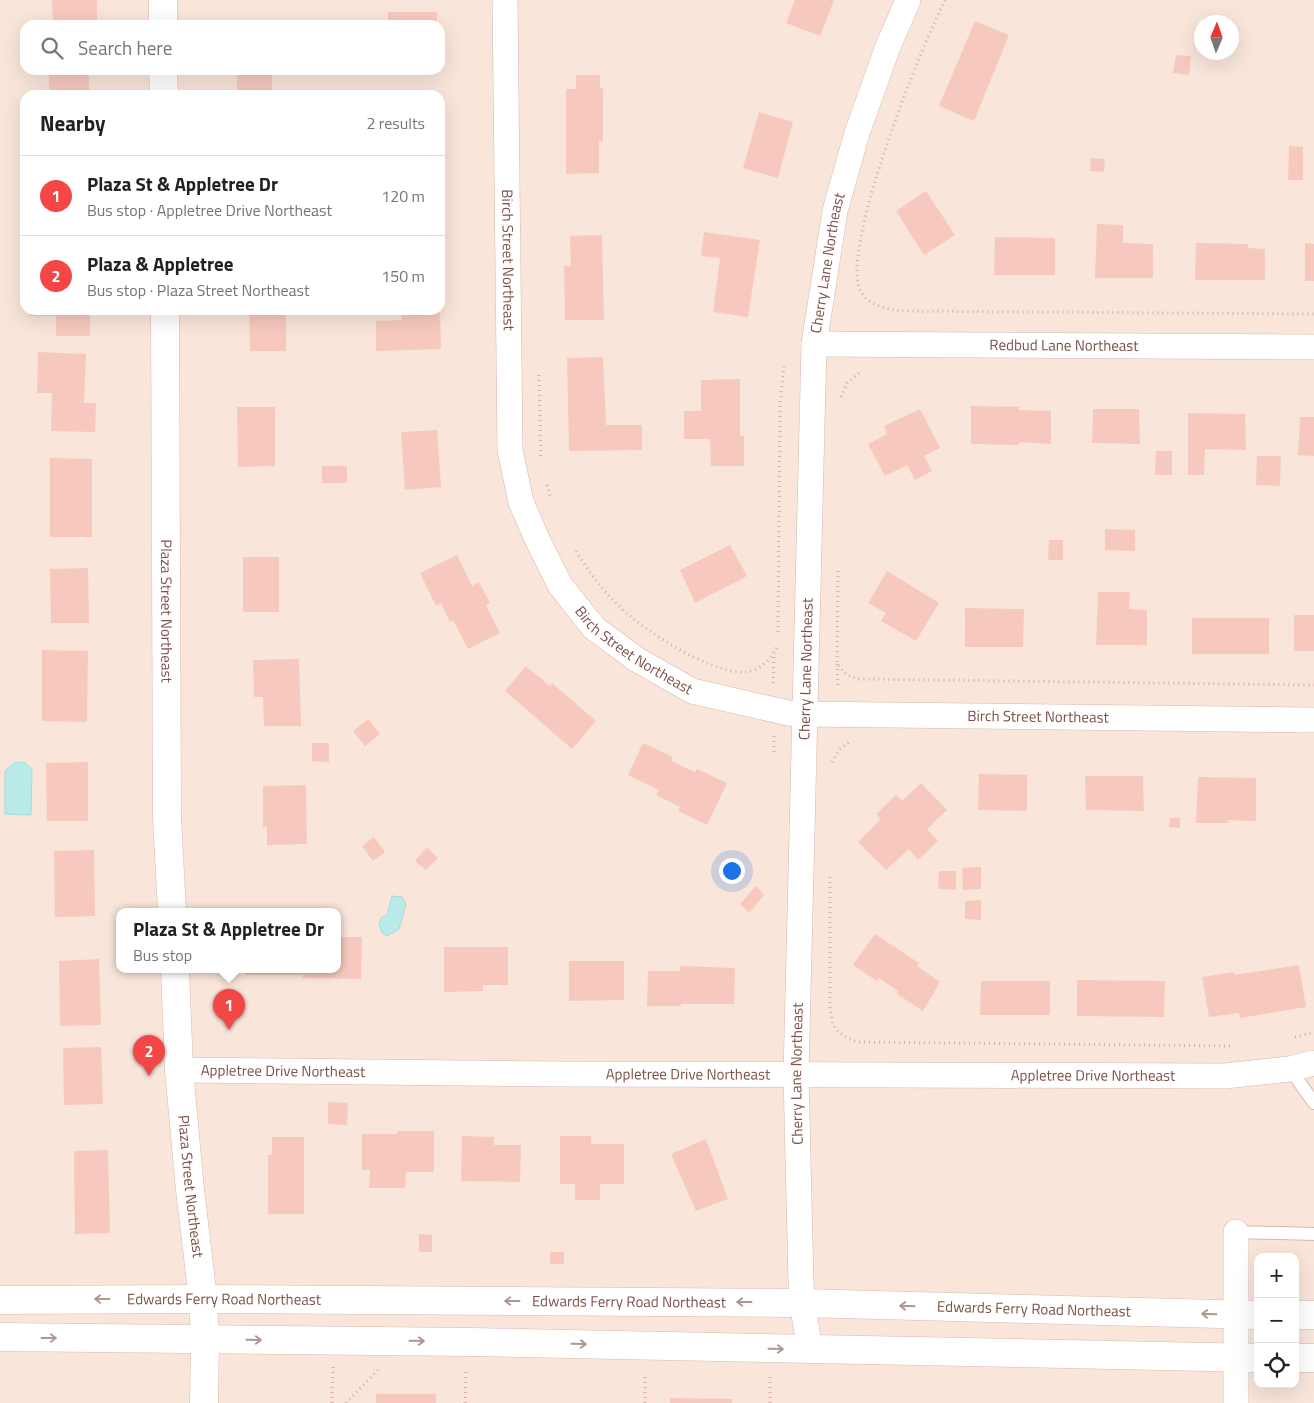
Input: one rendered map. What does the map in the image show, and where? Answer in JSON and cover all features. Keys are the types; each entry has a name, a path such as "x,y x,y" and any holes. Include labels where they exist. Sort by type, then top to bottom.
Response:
{"main road":[{"path":"163,0 163,20"},
{"path":"163,75 164,90"},
{"name":"Plaza Street Northeast","path":"165,315 167,818 172,908"},
{"name":"Plaza Street Northeast","path":"175,973 179,1070 190,1190 203,1299 205,1339 204,1403"},
{"name":"Edwards Ferry Road Northeast","path":"0,1300 203,1299 802,1303 1247,1315"},
{"path":"1299,1315 1314,1315"},
{"path":"0,1338 471,1342 1247,1358"},
{"path":"1299,1358 1314,1358"}],"street":[{"name":"Birch Street Northeast","path":"505,0 510,450 521,502 538,541 560,585 594,628 636,659 692,690 788,713 1314,720"},
{"name":"Cherry Lane Northeast","path":"810,1349 802,1303 796,1075 814,344 835,211 857,133 887,49 908,0"},
{"name":"Redbud Lane Northeast","path":"814,344 1314,347"},
{"name":"Appletree Drive Northeast","path":"179,1070 1225,1076 1290,1069 1314,1063"},
{"path":"1236,1232 1247,1315 1247,1358 1236,1403"}],"lane":[{"path":"1290,1069 1314,1102"},
{"path":"1236,1232 1314,1234"}],"path":[{"path":"945,0 933,24 896,118 867,215 857,265 857,279 862,293 871,302 886,309 902,311 1314,314"},
{"path":"539,367 541,458 543,467"},
{"path":"840,407 841,397 847,383 859,373 867,370"},
{"path":"574,548 602,589 643,626 662,639 706,662 731,670 745,672 758,669 774,654 778,645 779,466"},
{"path":"547,483 551,500"},
{"path":"838,565 837,664 847,675 858,679 1314,686"},
{"path":"831,764 839,750 852,741"},
{"path":"830,870 830,1004 832,1025 844,1037 857,1042 1238,1045"},
{"path":"1289,1039 1314,1032"},
{"path":"332,1403 333,1364"},
{"path":"346,1403 383,1365"},
{"path":"465,1403 466,1367"},
{"path":"645,1370 645,1403"},
{"path":"770,1370 770,1403"}],"shaded area":[{"path":"0,0 1314,0 1314,1403 0,1403"}],"water":[{"path":"24,762 32,769 31,815 5,814 5,771 14,763"},
{"path":"392,896 402,897 406,904 399,929 387,936 382,933 379,924 381,918 387,915"}],"building":[{"path":"52,0 97,0 97,20 53,20"},
{"path":"795,0 834,0 820,36 786,23"},
{"path":"388,12 437,12 437,20 388,20"},
{"path":"975,21 1009,35 974,121 939,106"},
{"path":"1176,55 1191,56 1189,75 1173,73"},
{"path":"49,75 89,75 89,90 49,90"},
{"path":"237,75 272,75 272,90 237,90"},
{"path":"576,75 600,75 600,88 603,89 603,141 599,141 599,173 566,174 566,89 576,89"},
{"path":"759,112 793,122 778,178 743,168"},
{"path":"1289,146 1303,147 1303,180 1288,180"},
{"path":"1091,158 1105,159 1104,172 1090,171"},
{"path":"926,191 955,235 924,255 896,211"},
{"path":"1097,224 1123,225 1123,243 1153,244 1153,278 1095,278"},
{"path":"704,232 760,240 748,317 713,312 720,258 701,256"},
{"path":"602,235 604,320 565,320 564,266 571,266 570,236"},
{"path":"995,237 1055,238 1055,275 994,275"},
{"path":"1196,243 1248,244 1248,248 1265,249 1265,280 1195,280"},
{"path":"1305,243 1314,244 1314,281 1305,281"},
{"path":"90,315 90,336 56,336 56,316 29,316"},
{"path":"249,315 286,315 286,351 250,351"},
{"path":"402,315 440,315 441,349 376,351 376,321 402,320"},
{"path":"38,352 86,354 84,403 96,403 95,432 51,431 52,393 37,393"},
{"path":"603,357 606,425 642,425 642,450 569,451 567,358"},
{"path":"740,379 740,436 744,436 744,466 711,466 710,439 684,439 684,411 701,411 701,380"},
{"path":"971,406 1019,407 1019,410 1051,411 1051,444 1019,442 1019,445 971,444"},
{"path":"237,407 275,407 275,466 238,467"},
{"path":"920,409 940,448 924,456 932,471 915,480 907,465 885,476 868,444 887,434 884,426"},
{"path":"1093,409 1139,409 1140,444 1092,443"},
{"path":"1188,413 1245,414 1246,450 1205,449 1204,475 1188,475"},
{"path":"1300,417 1314,417 1314,456 1298,455"},
{"path":"437,430 441,487 405,490 401,432"},
{"path":"1156,451 1172,451 1172,475 1155,475"},
{"path":"1257,456 1281,456 1280,486 1256,485"},
{"path":"50,458 92,459 92,537 50,537"},
{"path":"322,466 347,466 347,483 322,483"},
{"path":"1105,529 1135,530 1135,551 1105,550"},
{"path":"1049,540 1063,540 1063,560 1048,560"},
{"path":"730,545 747,576 695,603 680,570"},
{"path":"457,555 472,586 479,582 490,603 486,605 500,633 468,649 453,620 450,622 441,603 436,606 420,573"},
{"path":"243,557 279,557 279,612 243,612"},
{"path":"88,568 89,623 51,623 50,569"},
{"path":"887,571 939,603 916,641 881,621 886,613 868,603"},
{"path":"1098,592 1130,592 1129,609 1147,610 1147,645 1096,645"},
{"path":"965,608 1024,609 1023,647 965,647"},
{"path":"1294,615 1314,615 1314,651 1294,651"},
{"path":"1192,618 1269,618 1269,654 1192,654"},
{"path":"42,650 88,651 87,722 42,721"},
{"path":"299,659 301,726 264,726 263,697 254,697 253,660"},
{"path":"526,666 550,686 552,683 596,721 572,749 505,691"},
{"path":"368,719 380,734 365,746 353,731"},
{"path":"312,743 329,743 329,762 312,761"},
{"path":"643,743 673,757 671,761 695,772 697,769 727,783 707,825 678,811 680,807 656,795 659,790 628,775"},
{"path":"88,762 88,821 47,821 46,763"},
{"path":"979,774 1027,775 1027,811 978,810"},
{"path":"1085,776 1143,776 1144,811 1086,810"},
{"path":"1198,777 1256,778 1256,821 1227,820 1228,823 1196,823"},
{"path":"921,783 947,810 927,829 938,841 918,860 909,849 886,870 858,842 881,819 876,814 896,795 902,801"},
{"path":"306,785 307,844 267,845 267,827 263,827 263,786"},
{"path":"1170,818 1180,818 1180,828 1169,827"},
{"path":"374,837 385,852 373,861 362,846"},
{"path":"427,847 438,858 426,870 415,861"},
{"path":"94,850 95,916 55,917 54,851"},
{"path":"981,867 981,889 963,890 962,868"},
{"path":"939,871 956,871 956,890 938,889"},
{"path":"756,886 764,895 749,913 740,904"},
{"path":"981,900 981,920 965,919 965,901"},
{"path":"875,934 919,963 917,966 940,982 923,1011 897,994 898,991 879,978 877,981 853,965"},
{"path":"341,937 362,937 361,979 303,978 303,975 245,975 245,973 341,973"},
{"path":"444,947 508,947 508,985 483,985 483,991 444,992"},
{"path":"99,959 101,1025 60,1026 59,961"},
{"path":"569,961 624,961 624,1000 569,1001"},
{"path":"1299,965 1306,1007 1240,1018 1239,1013 1209,1017 1202,977 1234,972 1234,975"},
{"path":"680,966 735,968 734,1004 647,1006 648,971 680,971"},
{"path":"1077,980 1165,981 1164,1017 1077,1016"},
{"path":"981,981 1050,981 1050,1015 980,1015"},
{"path":"101,1047 103,1104 64,1105 63,1048"},
{"path":"328,1102 348,1103 347,1125 328,1124"},
{"path":"397,1131 434,1131 434,1172 406,1172 405,1188 369,1188 370,1170 362,1170 362,1134 397,1134"},
{"path":"462,1136 494,1137 494,1145 521,1145 520,1182 461,1181"},
{"path":"560,1136 591,1136 591,1144 624,1144 624,1184 600,1184 600,1200 575,1200 575,1184 560,1184"},
{"path":"272,1137 304,1137 304,1214 268,1214 268,1155 272,1155"},
{"path":"706,1139 728,1199 696,1211 671,1154"},
{"path":"108,1150 110,1233 75,1234 74,1151"},
{"path":"419,1234 432,1235 432,1252 419,1252"},
{"path":"550,1252 564,1252 564,1264 550,1264"},
{"path":"376,1394 436,1394 436,1403 376,1403"},
{"path":"670,1398 732,1399 732,1403 670,1403"}],"place":[{"name":"Plaza St & Appletree Dr","path":"229,1030"},
{"name":"Plaza & Appletree","path":"149,1076"}]}
